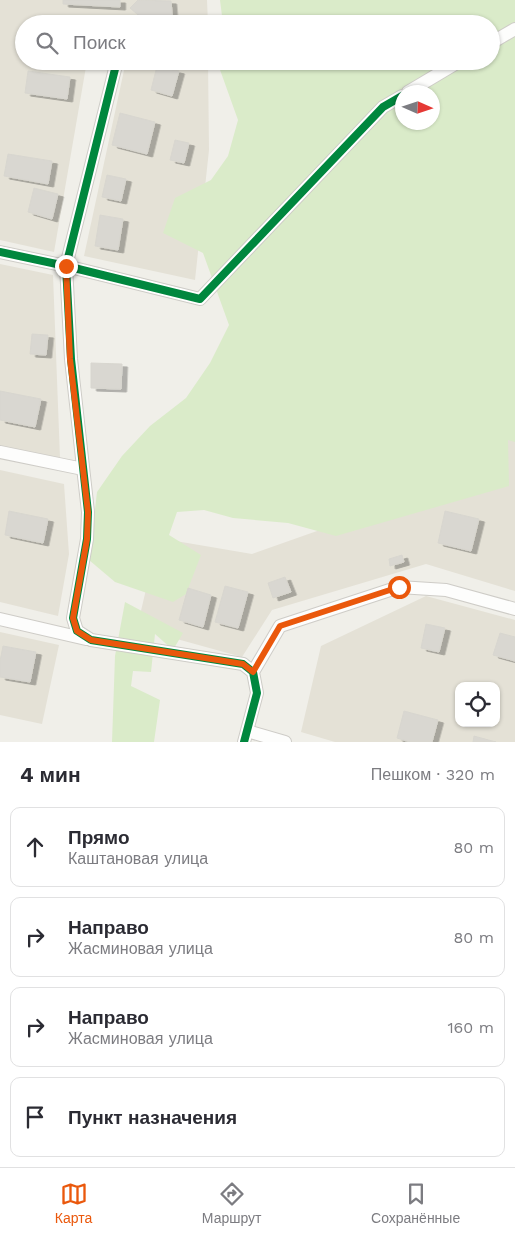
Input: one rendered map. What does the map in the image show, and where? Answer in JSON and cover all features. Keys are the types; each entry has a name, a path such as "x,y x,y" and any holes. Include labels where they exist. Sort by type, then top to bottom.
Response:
{"street":[{"path":"500,38 515,29"},
{"path":"91,640 77,631 73,618 87,539 88,512 70,359 66,266 115,70"},
{"path":"420,85 445,70"},
{"path":"0,252 200,299 383,107 395,100"},
{"path":"0,452 83,470"},
{"path":"253,672 280,626 399,587 446,590 515,609"},
{"path":"0,619 91,640 243,664 253,672 257,693 245,737 286,742"}],"shaded area":[{"path":"0,0 207,0 208,15 15,15 15,70 85,70 54,252 0,240"},
{"path":"124,70 208,70 209,150 195,280 84,256"},
{"path":"0,264 53,275 60,458 0,446"},
{"path":"515,427 515,591 426,564 272,610 242,657 137,628 158,538 252,554 450,484"},
{"path":"0,470 64,484 69,554 58,616 0,602"},
{"path":"426,596 515,620 515,742 335,742 301,732 321,646"},
{"path":"0,632 59,645 42,724 0,715"}],"green space":[{"path":"220,0 515,0 515,442 508,440 509,486 336,536 288,523 233,518 204,510 177,512 169,535 201,555 186,594 173,602 115,582 89,560 97,492 122,456 150,426 186,398 210,363 229,325 203,253 163,233 175,198 211,180 228,156 238,120 220,70 500,70 500,15 222,15"},
{"path":"125,602 183,633 173,650 155,634 151,672 133,671 131,686 160,700 154,742 112,742 115,656"}],"building":[{"path":"63,0 120,0 120,7 63,4"},
{"path":"138,0 171,1 172,15 138,15 130,8"},
{"path":"156,70 179,71 172,96 151,90"},
{"path":"28,71 70,77 67,99 25,93"},
{"path":"120,113 155,122 147,154 112,145"},
{"path":"175,140 189,143 184,163 170,160"},
{"path":"8,154 52,161 48,184 4,176"},
{"path":"107,175 126,179 121,201 102,197"},
{"path":"34,188 58,194 52,219 28,212"},
{"path":"100,215 123,219 118,250 95,246"},
{"path":"32,334 48,335 46,355 30,354"},
{"path":"91,363 122,364 121,389 91,388"},
{"path":"0,391 41,399 35,427 0,420"},
{"path":"9,511 48,519 43,543 5,535"},
{"path":"445,511 479,519 471,551 438,543"},
{"path":"402,555 404,562 390,566 389,559"},
{"path":"285,577 291,592 273,598 268,583"},
{"path":"225,586 248,592 238,628 215,622"},
{"path":"188,588 211,595 203,627 179,620"},
{"path":"426,624 445,628 439,652 421,648"},
{"path":"500,633 515,637 515,661 493,655"},
{"path":"3,646 36,652 30,682 0,677 0,661"},
{"path":"404,711 438,720 432,742 410,742 397,738"},
{"path":"474,736 496,742 473,742"}],"cycle path":[{"path":"115,70 66,266 200,299 383,107 395,100"},
{"path":"0,252 66,266 71,359 88,512 87,539 73,618 77,631 91,640 243,664 253,672 257,693 244,742"}],"route":[{"path":"66,266 70,359 88,512 87,539 73,618 77,631 91,640 243,664 253,672 280,626 399,587"}]}
